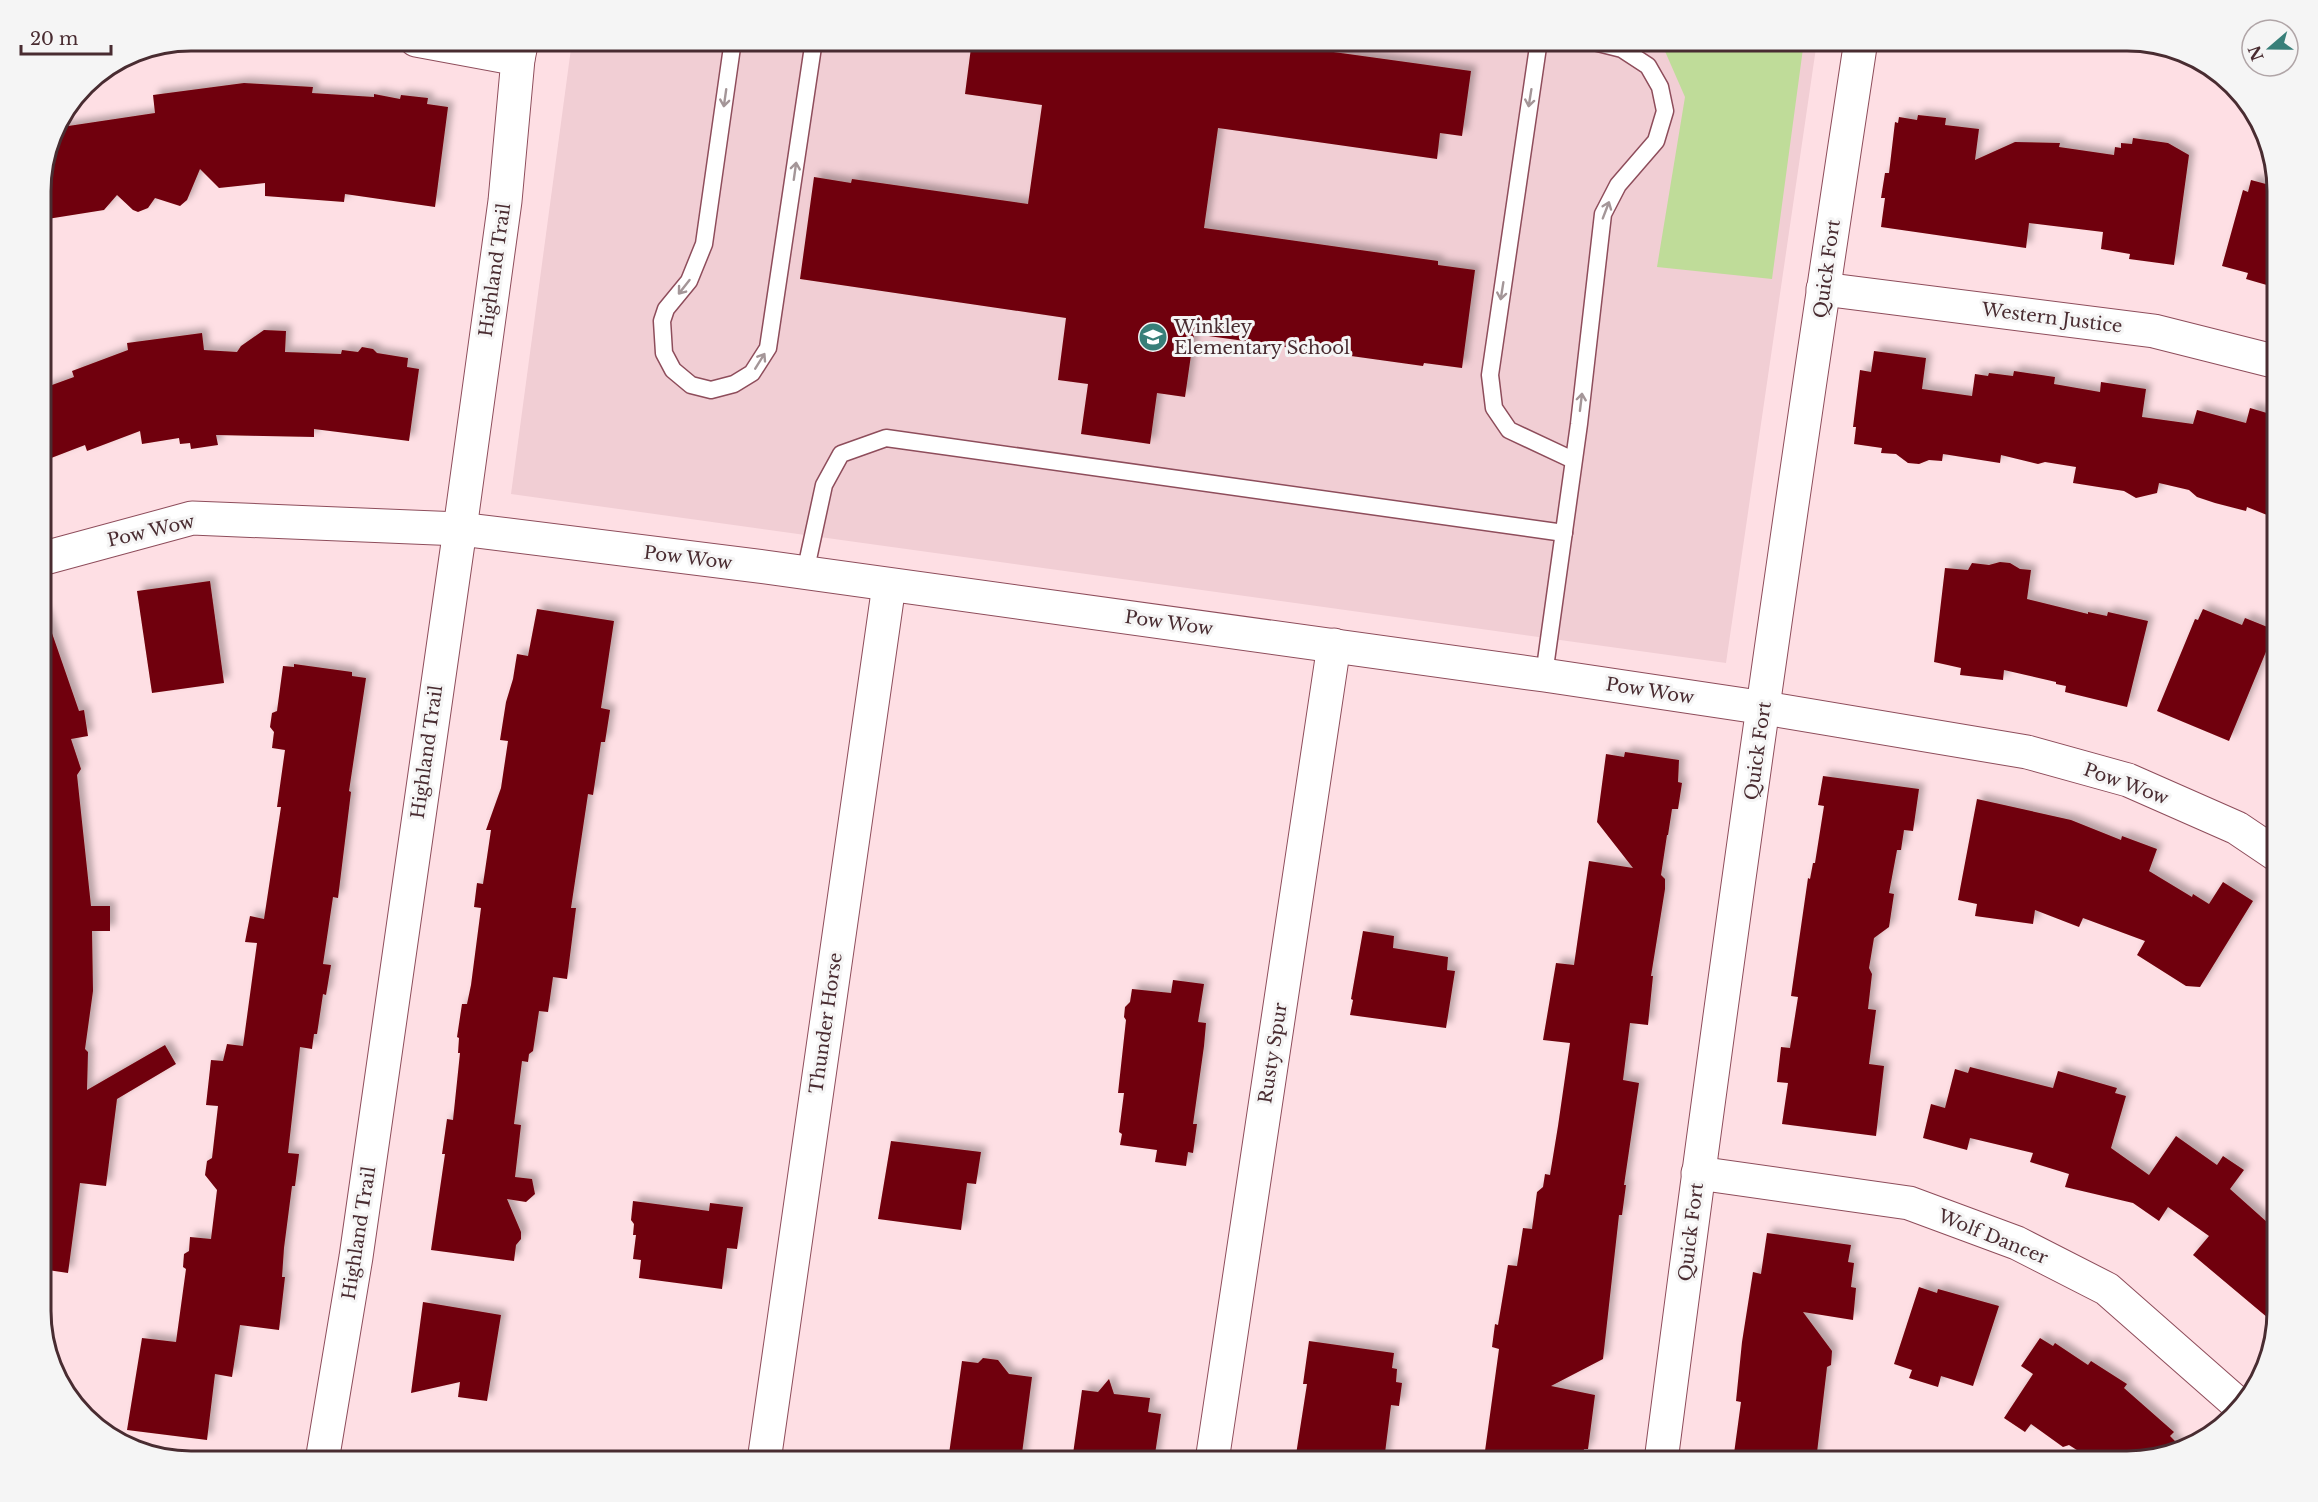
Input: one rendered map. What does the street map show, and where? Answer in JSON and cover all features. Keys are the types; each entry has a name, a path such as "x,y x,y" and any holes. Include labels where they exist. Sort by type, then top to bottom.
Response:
{"street":[{"name":"Highland Trail","path":"324,1451 356,1257 460,529 505,201 520,51"},
{"name":"Quick Fort","path":"1662,1451 1698,1173 1823,290 1859,51"},
{"name":"Western Justice","path":"1823,290 2154,331 2267,359"},
{"name":"Pow Wow","path":"51,556 192,518 460,529 805,573 1544,675 1765,708 2027,752 2128,780 2237,828 2267,848"},
{"name":"Thunder Horse","path":"765,1451 889,585"},
{"name":"Rusty Spur","path":"1214,1451 1335,645"},
{"name":"Wolf Dancer","path":"1698,1173 1909,1203 2017,1243 2107,1289 2234,1401"}],"lane":[{"path":"731,51 704,244 689,281 666,309 662,321 664,353 673,370 691,384 711,390 734,384 752,373 768,348 812,51"},
{"path":"1537,51 1490,375 1494,408 1509,430 1573,460"},
{"path":"1544,675 1564,533 1603,213 1618,185 1656,141 1665,111 1660,87 1648,66 1625,51"},
{"path":"805,573 824,485 841,454 886,438 1564,533"}],"shaded area":[{"name":"Winkley Elementary School","path":"571,51 1816,51 1726,663 511,494"}],"green space":[{"path":"1665,51 1803,51 1772,279 1657,267 1685,97"}],"building":[{"path":"971,51 1326,51 1471,71 1462,136 1440,133 1437,159 1218,128 1204,228 1438,261 1438,265 1475,270 1462,368 1424,363 1423,366 1194,334 1185,397 1157,393 1150,444 1081,434 1088,384 1058,380 1066,318 800,279 814,177 851,183 852,179 1028,204 1042,105 965,94"},
{"path":"244,83 313,87 312,93 374,97 374,94 400,99 401,95 428,98 427,104 448,107 435,207 345,194 344,202 265,196 265,183 219,188 200,169 187,200 180,206 155,198 148,208 138,212 117,195 104,210 51,218 51,182 54,164 58,146 67,126 155,113 153,95"},
{"path":"1918,115 1946,118 1945,125 1979,129 1975,160 2015,142 2060,143 2059,147 2114,155 2115,147 2121,148 2121,143 2132,144 2133,138 2168,143 2189,155 2174,265 2129,259 2130,254 2101,249 2103,232 2029,223 2026,248 1881,227 1885,198 1881,198 1885,173 1889,173 1895,122 1898,123 1899,117 1917,120"},
{"path":"2251,180 2267,184 2267,285 2246,279 2248,273 2222,266 2243,190 2248,192"},
{"path":"264,330 286,331 285,352 341,354 342,350 358,352 362,347 373,349 377,353 408,358 407,367 419,369 409,441 314,429 314,437 216,435 218,445 191,449 190,443 180,444 179,438 142,444 140,431 87,451 85,445 51,458 51,385 74,377 72,371 128,350 127,343 202,333 204,350 237,352 241,346"},
{"path":"1874,351 1926,358 1922,389 1972,396 1975,374 2013,376 2014,371 2055,377 2054,384 2100,392 2101,382 2146,389 2142,417 2193,424 2197,410 2246,423 2250,408 2267,413 2267,515 2247,507 2246,511 2215,503 2197,497 2189,490 2159,483 2157,493 2136,498 2124,491 2073,483 2076,467 2045,462 2038,464 2001,455 2000,463 1943,454 1942,461 1908,463 1896,454 1881,453 1882,448 1854,444 1856,427 1853,427 1860,370 1871,372"},
{"path":"2000,562 2031,570 2027,599 2088,614 2088,612 2107,616 2108,612 2148,621 2127,707 2065,692 2066,686 2056,684 2056,682 2004,670 2003,680 1960,675 1961,668 1934,662 1945,568 1968,570 1972,563 1989,565"},
{"path":"210,581 224,683 152,693 137,591"},
{"path":"537,609 614,621 601,708 610,710 605,742 601,742 593,795 588,794 571,908 576,908 567,979 553,977 548,1012 539,1011 533,1051 529,1054 528,1062 522,1061 514,1124 521,1125 515,1177 532,1179 535,1194 526,1202 507,1199 521,1232 521,1239 516,1245 514,1261 431,1250 445,1154 442,1154 447,1119 453,1120 460,1053 458,1053 459,1038 457,1037 462,1004 467,1004 471,985 481,908 474,907 477,883 483,884 491,830 486,830 501,788 508,741 500,740 506,702 517,654 528,656"},
{"path":"2203,609 2242,625 2245,618 2267,627 2267,649 2229,741 2157,711 2195,619 2198,620"},
{"path":"51,630 79,711 84,710 88,736 71,739 81,769 77,775 91,906 110,906 110,931 92,931 93,991 85,1049 88,1052 87,1090 165,1045 176,1064 117,1099 106,1186 80,1183 68,1273 51,1270"},
{"path":"294,664 352,672 352,676 366,678 349,791 351,792 338,898 333,897 323,964 331,965 326,995 323,994 317,1034 314,1034 312,1049 300,1047 288,1153 299,1154 295,1186 292,1186 284,1248 282,1277 285,1277 279,1330 240,1325 232,1377 215,1374 207,1440 127,1430 142,1338 176,1342 186,1269 183,1267 184,1254 189,1251 190,1237 211,1239 217,1190 205,1175 207,1161 212,1158 218,1106 206,1105 211,1060 223,1061 227,1044 243,1046 257,943 245,942 250,916 264,919 281,807 277,807 285,750 272,748 274,732 270,727 272,713 277,711 283,666 294,667"},
{"path":"1625,752 1679,760 1678,782 1682,783 1678,809 1672,809 1661,875 1665,879 1665,889 1651,976 1653,976 1648,1025 1630,1023 1623,1080 1639,1083 1624,1185 1626,1185 1622,1215 1619,1215 1603,1359 1551,1386 1595,1395 1588,1449 1584,1451 1485,1451 1499,1349 1492,1347 1508,1265 1517,1266 1523,1228 1532,1229 1537,1192 1543,1187 1545,1174 1550,1175 1558,1126 1570,1043 1543,1040 1556,963 1574,965 1589,861 1633,868 1597,822 1606,754 1624,757"},
{"path":"1823,776 1919,789 1913,831 1904,830 1901,850 1897,850 1889,893 1894,894 1889,927 1874,938 1869,968 1872,974 1868,1009 1876,1010 1869,1064 1884,1066 1876,1136 1782,1124 1788,1083 1777,1082 1781,1047 1790,1048 1798,997 1791,996 1808,878 1810,879 1813,863 1815,863 1824,806 1818,805"},
{"path":"1977,799 2071,820 2121,840 2122,836 2157,849 2149,871 2192,897 2193,894 2209,904 2223,882 2253,901 2200,987 2186,986 2137,955 2145,941 2083,918 2079,927 2035,910 2033,924 1975,916 1977,904 1958,900"},
{"path":"1363,931 1394,936 1393,948 1448,957 1447,970 1455,971 1446,1028 1350,1015"},
{"path":"1173,980 1204,984 1198,1022 1206,1023 1193,1124 1197,1124 1193,1153 1188,1152 1186,1166 1155,1162 1157,1150 1120,1145 1122,1134 1119,1132 1124,1093 1118,1093 1126,1020 1125,1007 1130,1002 1132,989 1171,993"},
{"path":"1970,1067 2053,1088 2058,1071 2117,1088 2115,1093 2126,1096 2111,1148 2149,1175 2176,1136 2217,1165 2223,1156 2244,1170 2230,1189 2267,1222 2267,1317 2193,1255 2209,1236 2168,1207 2159,1221 2133,1203 2065,1187 2069,1174 2030,1162 2033,1153 1970,1138 1967,1150 1923,1138 1931,1104 1945,1108 1955,1069 1968,1073"},
{"path":"891,1141 981,1152 976,1184 967,1183 961,1230 878,1219"},
{"path":"633,1201 709,1211 710,1203 743,1207 737,1249 727,1248 722,1289 639,1278 641,1260 633,1259 636,1235 633,1235 634,1224 631,1220"},
{"path":"1767,1233 1851,1245 1848,1262 1854,1263 1851,1287 1856,1288 1853,1320 1803,1312 1832,1351 1831,1365 1827,1367 1817,1451 1734,1451 1741,1402 1736,1401 1742,1342 1753,1272 1761,1274"},
{"path":"1919,1287 1937,1293 1938,1289 1999,1306 1973,1386 1941,1376 1938,1387 1909,1378 1912,1370 1894,1364"},
{"path":"423,1302 501,1315 487,1401 458,1397 460,1382 411,1393"},
{"path":"2040,1338 2053,1346 2055,1343 2088,1365 2091,1361 2127,1384 2124,1388 2174,1432 2170,1436 2176,1442 2145,1450 2078,1451 2069,1445 2063,1447 2031,1424 2025,1432 2004,1418 2033,1374 2021,1366"},
{"path":"1309,1341 1394,1353 1392,1368 1397,1369 1396,1382 1402,1383 1399,1406 1391,1405 1385,1451 1297,1451 1307,1384 1303,1384"},
{"path":"983,1358 998,1360 1009,1374 1032,1377 1022,1451 949,1451 962,1361 978,1363"},
{"path":"1109,1379 1114,1394 1150,1398 1148,1412 1161,1414 1155,1451 1073,1451 1082,1390 1098,1392"}],"place":[{"name":"Winkley Elementary School","path":"1153,337"}]}
